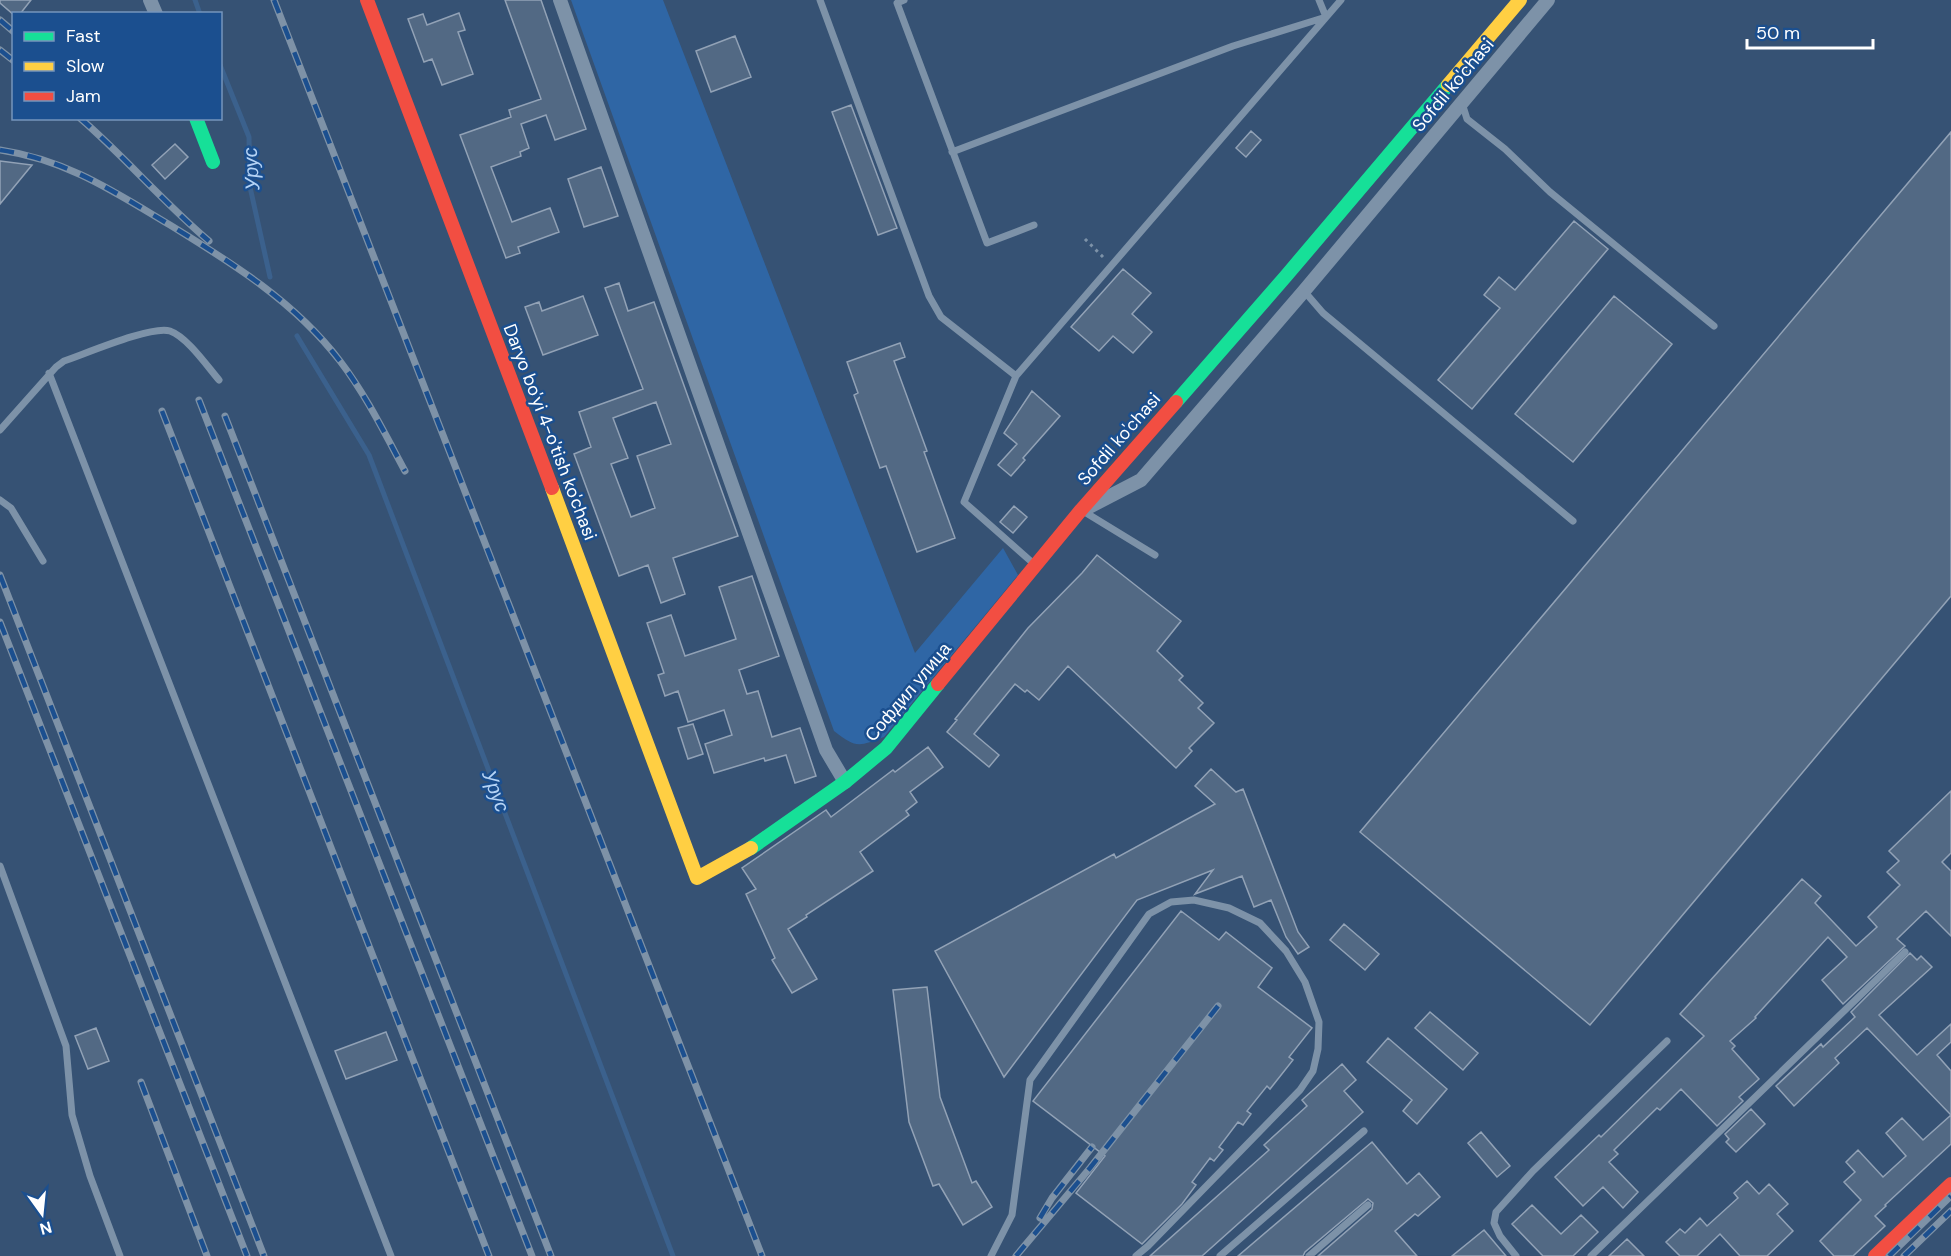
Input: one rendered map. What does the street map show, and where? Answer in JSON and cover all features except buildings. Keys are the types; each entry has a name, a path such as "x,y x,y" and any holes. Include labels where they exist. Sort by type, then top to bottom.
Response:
{"street":[{"name":"Daryo bo'yi 4-o'tish ko'chasi","path":"367,0 697,878"},
{"path":"560,0 826,750 845,782"},
{"name":"Sofdil ko'chasi","path":"1081,510 1286,276 1520,0"},
{"name":"Sofdil ko'chasi","path":"1081,510 1141,480 1304,291 1548,0"},
{"path":"1446,89 1462,103"},
{"path":"197,120 213,162"},
{"path":"1286,276 1304,291"},
{"name":"Софдил улица","path":"697,878 742,854 845,782 886,748 1081,510"},
{"path":"1875,1256 1951,1184"}],"lane":[{"path":"820,0 929,296 941,317 1016,376"},
{"path":"904,0 897,3 987,243 1034,225"},
{"path":"1319,0 1326,17"},
{"path":"1035,565 964,502 1016,376 1341,0"},
{"path":"952,152 1233,46 1326,17"},
{"path":"1462,103 1467,119 1505,149 1550,192 1714,326"},
{"path":"1304,291 1323,313 1573,520"},
{"path":"0,430 49,373 64,361 146,333 161,330 172,332 182,339 219,380"},
{"path":"49,373 391,1256"},
{"path":"0,500 11,508 43,561"},
{"path":"1081,510 1155,555"},
{"path":"0,866 66,1046 72,1115 90,1176 120,1256"},
{"path":"991,1256 1012,1215 1030,1080 1149,914 1171,902 1194,900 1229,908 1260,923 1286,951 1305,982 1319,1022 1318,1049 1313,1071 1300,1090 1136,1256"},
{"path":"1591,1256 1905,952"},
{"path":"1516,1256 1500,1236 1494,1223 1496,1212 1533,1171 1667,1041"},
{"path":"1220,1256 1364,1131"},
{"path":"1309,1256 1368,1205"}],"path":[{"path":"1085,239 1113,266"}],"shaded area":[{"path":"571,0 663,0 915,653 1003,548 1018,575 884,737 858,744 847,741 834,731"}],"waterway":[{"name":"Урус","path":"195,0 199,12"},
{"name":"Урус","path":"222,70 249,137 250,187 270,277"},
{"name":"Урус","path":"297,336 369,455 673,1256"}],"railway":[{"path":"274,0 762,1256"},
{"path":"0,20 12,30"},
{"path":"0,50 12,59"},
{"path":"82,120 209,241"},
{"path":"0,150 47,161 89,178 216,254 283,302 303,320 340,361 375,415 405,471"},
{"path":"199,400 532,1256"},
{"path":"162,411 489,1256"},
{"path":"225,416 551,1256"},
{"path":"0,575 264,1256"},
{"path":"0,622 247,1256"},
{"path":"1016,1256 1090,1168 1218,1006"},
{"path":"141,1082 207,1256"},
{"path":"1040,1218 1052,1198 1092,1147"},
{"path":"1889,1256 1951,1196"},
{"path":"1904,1256 1951,1211"}],"traffic: fast":[{"path":"1176,402 1448,85"},
{"path":"197,120 213,162"},
{"path":"751,848 845,782 886,748 938,684"}],"traffic: slow":[{"path":"1448,85 1520,0"},
{"path":"552,488 697,878 751,848"}],"traffic: jam":[{"path":"367,0 552,488"},
{"path":"938,684 1081,510 1176,402"},
{"path":"1875,1256 1951,1184"}]}
